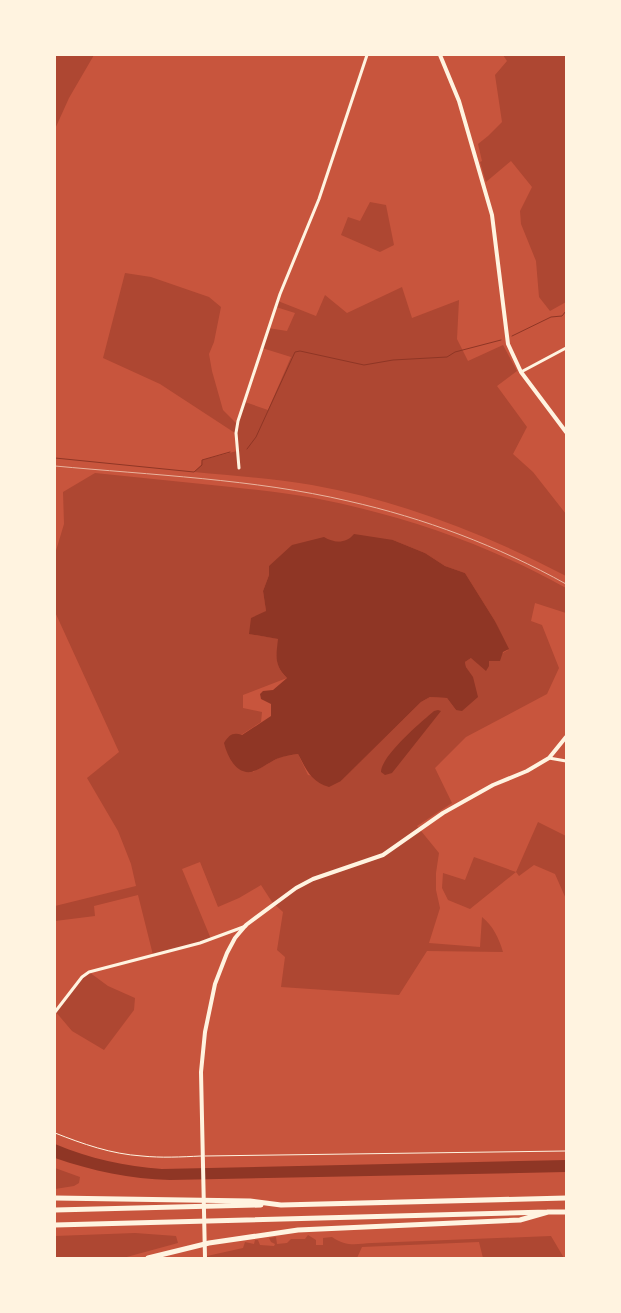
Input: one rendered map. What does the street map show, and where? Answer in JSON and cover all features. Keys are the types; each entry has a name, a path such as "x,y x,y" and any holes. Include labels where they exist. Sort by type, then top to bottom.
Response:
{"highway":[{"path":"55,1198 250,1201 281,1205"},
{"path":"55,1210 566,1198"},
{"path":"148,1258 224,1240 298,1230 520,1220 548,1212"},
{"path":"55,1225 566,1212"}],"street":[{"path":"239,468 236,433 238,421 280,294 319,199 367,55"},
{"path":"440,55 459,101 492,215 506,337 521,372 566,432"},
{"path":"521,372 566,348"},
{"path":"205,1258 202,1128 203,1054 211,999 227,953 235,938 246,925 296,888 313,879 383,855 443,813 493,785 527,771 549,758 566,737"},
{"path":"549,758 566,761"},
{"path":"55,1012 82,977 89,972 200,942 246,925"}],"lane":[{"path":"55,1133 99,1149 142,1156 566,1151"}],"shaded area":[{"path":"55,55 94,55 69,98 55,129"},
{"path":"503,55 566,55 566,302 550,311 539,297 536,261 521,224 520,211 532,187 511,161 486,182 480,162 482,161 478,144 502,122 495,75 507,61"},
{"path":"370,202 386,205 394,245 380,252 341,235 348,217 360,221"},
{"path":"125,273 151,277 209,297 221,307 214,342 209,354 223,410 237,424 245,402 268,410 291,357 262,348 268,328 287,331 295,313 276,307 278,301 316,316 325,295 347,313 402,287 412,318 459,300 457,339 468,361 503,345 517,371 497,386 527,427 513,454 533,472 566,514 566,576 474,533 378,500 312,485 194,472 201,465 202,460 237,451 235,433 160,384 103,358"},
{"path":"95,473 251,489 314,498 379,513 443,533 506,558 566,588 566,613 535,603 531,621 542,625 559,668 547,694 466,737 435,768 452,803 417,826 439,853 436,890 440,908 429,943 480,947 482,917 495,933 503,952 427,951 399,995 281,987 285,957 277,950 283,912 272,902 261,885 239,898 218,907 200,862 182,869 211,939 153,955 138,895 94,906 95,916 55,921 55,906 136,886 131,864 118,831 87,778 119,752 55,612 55,554 64,524 63,492","holes":["393,540 425,553 445,566 465,573 495,621 508,650 489,661 471,658 465,662 473,678 456,710 447,698 430,697 421,702 341,781 308,775 298,754 280,757 253,772 241,735 261,722 262,712 243,708 243,695 287,678 278,665 277,651 279,639 250,634 266,611 263,591 269,575 269,566 330,541"]},
{"path":"354,534 393,540 425,553 445,566 465,573 495,621 509,649 503,652 500,661 489,661 486,671 471,658 465,662 473,677 478,697 462,711 456,710 447,698 430,697 421,702 341,781 329,787 313,778 298,754 279,758 251,772 240,770 227,753 224,743 232,735 242,735 271,716 271,704 261,699 260,694 263,691 273,690 287,678 278,665 278,639 249,634 251,618 266,611 263,591 269,575 269,566 292,545 324,537 336,541 344,541"},
{"path":"434,711 441,711 392,773 385,775 381,772 387,757 394,749 420,723"},
{"path":"538,822 566,836 566,899 555,874 534,865 519,876 516,872"},
{"path":"474,857 516,872 470,909 448,900 442,888 443,873 465,880"},
{"path":"89,972 108,986 135,998 134,1010 104,1050 72,1031 55,1011 82,977"},
{"path":"55,1144 81,1154 108,1161 162,1169 566,1160 566,1172 170,1180 112,1174 83,1167 55,1158"},
{"path":"55,1168 80,1177 79,1183 74,1186 55,1189"},
{"path":"135,1233 176,1236 178,1243 123,1258 55,1258 55,1236"},
{"path":"308,1235 316,1240 316,1245 323,1245 323,1238 332,1237 347,1244 356,1244 551,1236 564,1258 483,1258 479,1242 362,1247 357,1258 198,1258 243,1248 245,1242 254,1244 255,1240 258,1240 260,1245 274,1246 275,1244 269,1238 276,1237 277,1244 287,1243 291,1239 305,1239"}],"waterway":[{"path":"512,336 551,317 562,316 566,311"},
{"path":"247,449 256,437 295,352 300,351 364,365 393,360 447,357 455,352 501,340"},
{"path":"55,458 194,472 202,465 202,460 230,452"}],"railway":[{"path":"55,466 239,483 348,501 405,516 460,535 514,557 566,584"}]}
